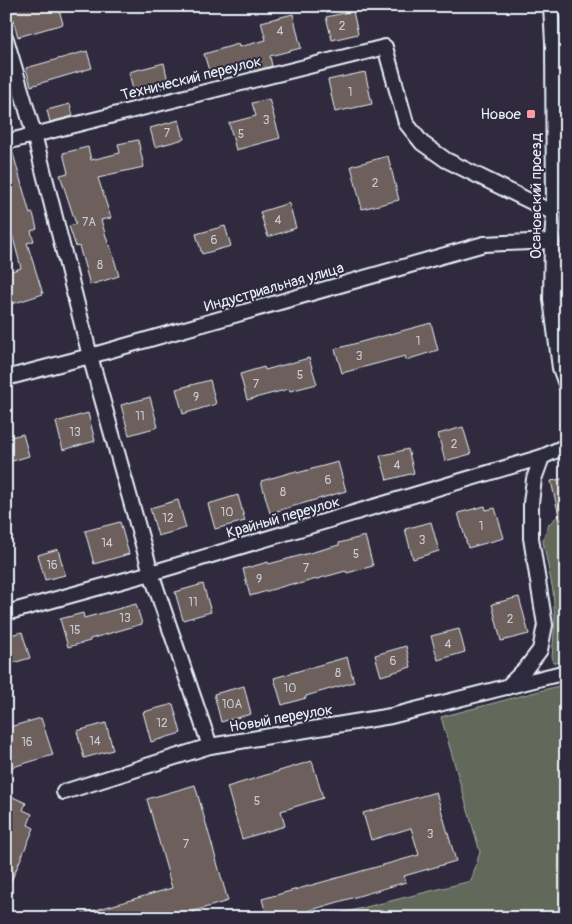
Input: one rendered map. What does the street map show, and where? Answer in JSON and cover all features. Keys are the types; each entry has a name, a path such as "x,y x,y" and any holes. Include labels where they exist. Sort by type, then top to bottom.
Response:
{"street":[{"name":"Осановский проезд","path":"550,6 553,43 554,213 552,299 560,368 566,384"},
{"path":"6,39 34,134 90,356 151,573 210,746"},
{"name":"Технический переулок","path":"6,142 384,47 406,123 422,143 446,160 554,213"},
{"name":"Индустриальная улица","path":"6,378 484,244 552,241"},
{"name":"Крайный переулок","path":"6,613 151,573 542,457 566,446"},
{"path":"506,687 527,667 540,650 545,625 531,538 531,503 534,479 542,457"},
{"name":"Новый переулок","path":"64,792 210,746 391,716 566,672"}],"green space":[{"path":"566,512 566,662 554,663 552,657 555,621 553,591 543,541 549,524 559,515"},
{"path":"566,684 566,918 322,918 471,881 480,852 441,717"}],"building":[{"path":"9,6 58,6 63,24 18,37"},
{"path":"353,11 358,34 332,40 326,17"},
{"path":"293,14 301,48 270,56 272,66 251,72 249,62 210,74 204,54 238,44 239,47 266,40 261,22"},
{"path":"87,51 92,68 31,86 26,68"},
{"path":"164,63 169,86 134,95 129,72"},
{"path":"365,72 372,104 335,112 328,80"},
{"path":"269,99 280,138 236,150 229,123 256,116 252,103"},
{"path":"70,104 73,116 50,122 47,110"},
{"path":"179,120 184,139 155,147 150,128"},
{"path":"138,140 144,167 98,178 111,218 101,220 119,276 90,285 79,246 76,247 69,226 76,224 60,175 68,173 63,153 88,147 91,160 120,153 118,144"},
{"path":"12,150 30,214 33,213 37,229 31,231 34,241 27,243 43,294 9,305 6,295 6,273 21,268 6,211 6,151"},
{"path":"388,156 399,200 362,209 351,166"},
{"path":"289,203 296,228 268,237 260,212"},
{"path":"225,226 231,246 202,254 196,234"},
{"path":"431,323 438,350 406,360 405,356 342,373 335,349"},
{"path":"309,358 317,384 247,400 240,374 264,367 265,370"},
{"path":"210,380 216,404 183,414 176,389"},
{"path":"150,397 158,427 129,435 121,405"},
{"path":"88,413 95,441 63,450 56,422"},
{"path":"463,427 471,454 445,461 438,434"},
{"path":"23,434 29,456 6,463 6,438"},
{"path":"408,449 414,473 387,480 380,456"},
{"path":"338,462 346,491 270,513 261,481"},
{"path":"566,478 566,519 560,520 551,481"},
{"path":"238,495 245,521 215,529 208,504"},
{"path":"178,500 186,528 158,536 150,508"},
{"path":"485,506 486,510 495,508 504,538 468,548 458,513"},
{"path":"120,522 129,554 94,564 85,531"},
{"path":"431,522 439,551 413,559 405,529"},
{"path":"365,536 373,566 347,573 346,571 295,585 295,583 250,596 243,569 268,562 269,564"},
{"path":"58,549 65,575 45,580 38,555"},
{"path":"203,584 211,612 183,620 175,592"},
{"path":"519,597 529,634 501,641 492,604"},
{"path":"136,604 142,624 68,647 60,619 83,613 84,618"},
{"path":"459,629 465,652 438,660 431,636"},
{"path":"22,632 30,658 6,665 6,636"},
{"path":"406,646 411,667 381,676 375,655"},
{"path":"347,657 354,682 282,705 274,678"},
{"path":"244,686 251,714 221,722 214,694"},
{"path":"173,704 181,733 151,742 143,712"},
{"path":"41,718 53,755 6,769 6,728"},
{"path":"106,723 113,750 84,758 77,731"},
{"path":"312,761 323,798 281,811 285,826 242,839 227,787"},
{"path":"195,785 228,901 194,911 196,918 83,918 82,914 172,888 147,799"},
{"path":"436,792 456,861 404,876 406,882 284,918 267,918 262,899 419,855 411,828 371,840 363,813"},
{"path":"6,794 26,803 23,810 32,814 28,825 34,828 6,893"}],"place":[{"name":"Новое","path":"531,114"}]}
